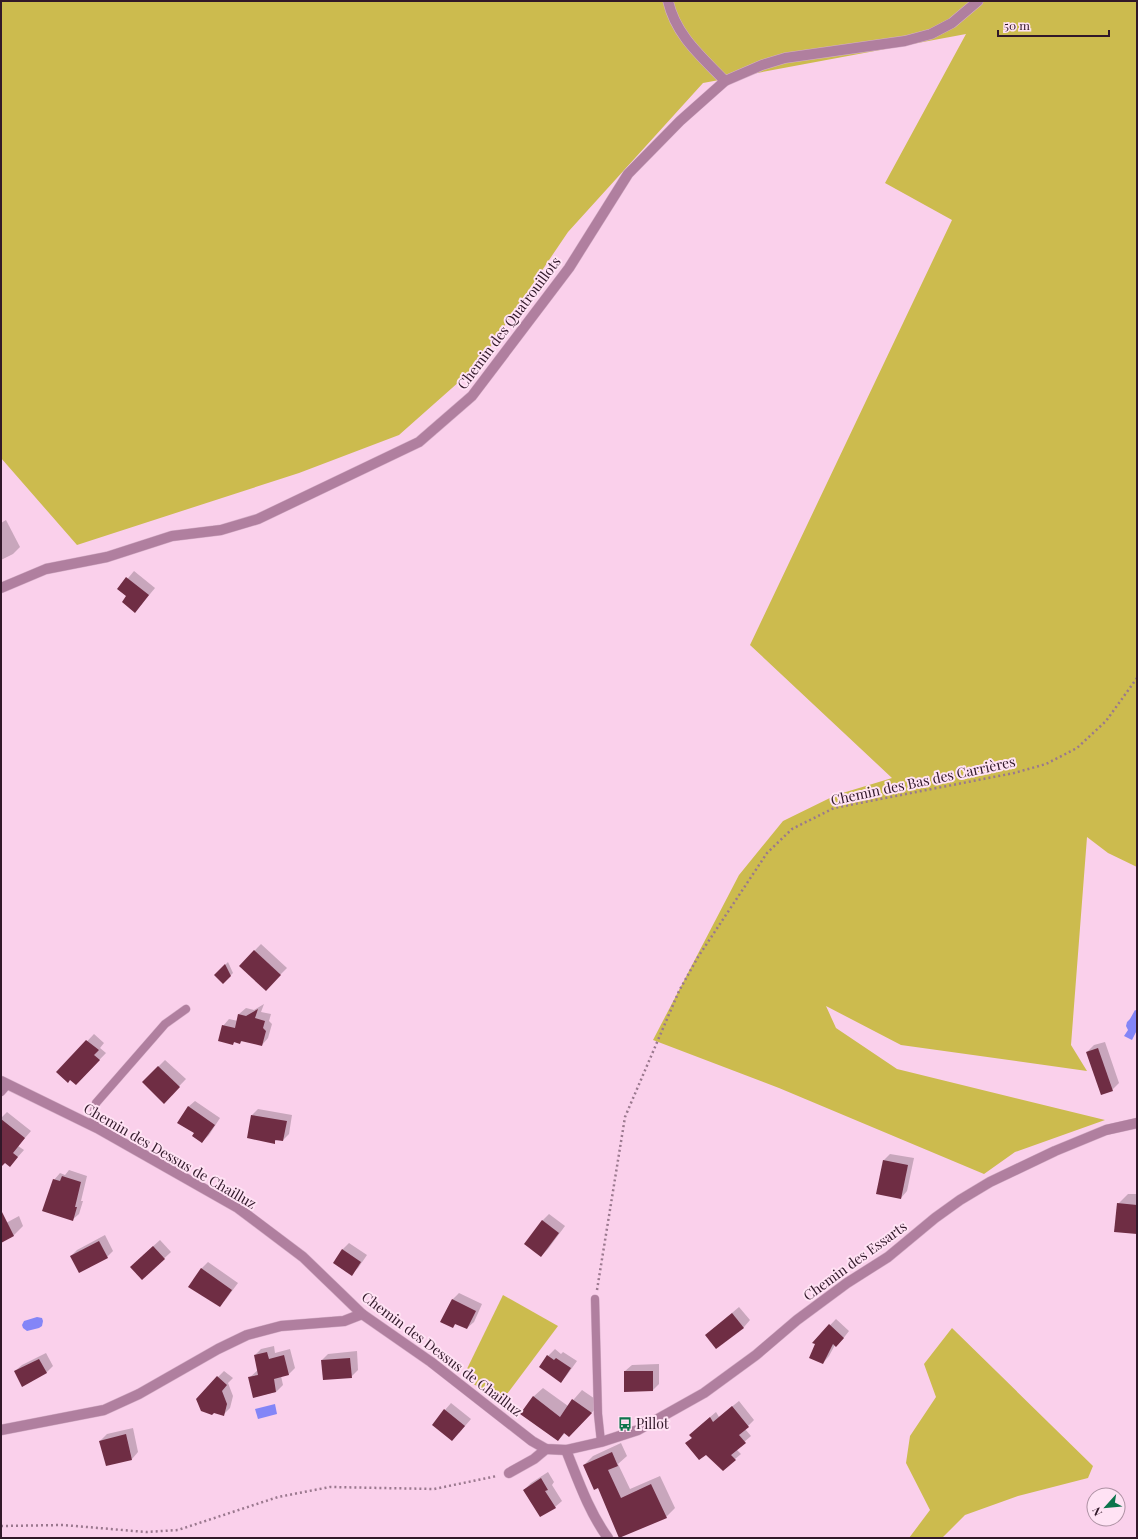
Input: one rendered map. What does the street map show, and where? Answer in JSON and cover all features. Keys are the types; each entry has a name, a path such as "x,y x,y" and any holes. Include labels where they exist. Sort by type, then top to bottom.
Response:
{"street":[{"path":"668,1 678,29 725,81"},
{"name":"Chemin des Quatrouillots","path":"1,588 46,569 107,556 172,536 221,530 258,519 418,442 472,396 569,268 628,174 680,121 725,81 762,65 786,58 905,41 931,34 952,23 978,1"},
{"name":"Chemin des Dessus de Chailluz","path":"3,1086 97,1128 238,1208 303,1257 362,1314 431,1362 532,1441 546,1449 566,1450"},
{"name":"Chemin des Essarts","path":"566,1450 601,1442 638,1430 704,1393 756,1355 797,1320 847,1283 888,1257 935,1218 966,1196 990,1182 1055,1151 1106,1130 1137,1123"},
{"path":"1,1430 104,1410 139,1394 218,1348 247,1335 282,1326 344,1321 362,1314"},
{"path":"510,1473 534,1459 546,1449"},
{"path":"566,1450 586,1501 601,1529 608,1538"}],"lane":[{"path":"97,1128 93,1116 96,1103 165,1024 186,1009"},
{"path":"595,1299 598,1414 601,1442"}],"path":[{"name":"Chemin des Bas des Carrières","path":"595,1299 625,1117 679,991 698,957 767,853 792,829 834,808 1014,773 1046,764 1077,748 1106,721 1137,678"},
{"path":"1,1526 64,1525 146,1532 178,1530 278,1497 330,1487 434,1488 510,1473"}],"shaded area":[{"path":"1,1 1137,1 1137,867 1108,853 1087,837 1071,1045 1087,1071 901,1045 826,1006 836,1028 897,1069 1105,1120 1015,1152 984,1174 779,1088 653,1040 739,875 783,821 836,795 892,778 750,645 952,220 885,183 966,34 703,83 568,232 478,365 399,435 299,473 77,545 1,458"},
{"path":"1135,1010 1137,1011 1137,1030 1132,1040 1124,1036 1128,1030 1126,1026 1127,1022"},
{"path":"503,1295 558,1326 501,1402 463,1377"},
{"path":"37,1317 42,1318 42,1326 27,1331 23,1328 22,1325 24,1321"},
{"path":"952,1328 1093,1466 1088,1478 1018,1496 965,1515 942,1538 909,1538 930,1510 906,1463 910,1436 936,1397 924,1364"},
{"path":"275,1404 277,1414 258,1419 255,1409"}],"building":[{"path":"126,577 149,595 135,613 122,602 126,596 117,589"},
{"path":"254,950 281,975 266,991 239,966"},
{"path":"225,964 231,976 223,984 214,975"},
{"path":"258,1009 255,1018 265,1021 263,1028 266,1031 262,1046 241,1041 240,1044 234,1042 233,1045 218,1041 222,1025 235,1028 238,1014 246,1016"},
{"path":"86,1040 99,1050 94,1055 100,1060 76,1085 70,1080 68,1083 56,1072"},
{"path":"1098,1048 1113,1091 1101,1095 1086,1052"},
{"path":"158,1066 180,1087 164,1104 142,1082"},
{"path":"188,1106 215,1125 202,1143 192,1136 194,1133 177,1123"},
{"path":"251,1115 287,1121 283,1141 275,1140 275,1144 247,1138"},
{"path":"1,1119 25,1138 13,1153 18,1157 10,1167 5,1163 1,1167"},
{"path":"883,1160 908,1165 901,1199 876,1194"},
{"path":"62,1176 81,1182 73,1221 42,1211 53,1179 60,1181"},
{"path":"1117,1203 1137,1205 1137,1234 1114,1232"},
{"path":"1,1210 14,1236 1,1243"},
{"path":"542,1220 559,1233 541,1257 524,1244"},
{"path":"99,1241 108,1258 79,1273 70,1256"},
{"path":"153,1246 165,1259 142,1280 130,1267"},
{"path":"342,1249 361,1262 352,1276 333,1263"},
{"path":"201,1268 232,1290 220,1307 188,1287"},
{"path":"452,1299 476,1311 467,1329 455,1324 453,1328 440,1322"},
{"path":"732,1313 744,1328 716,1349 705,1335"},
{"path":"829,1324 844,1338 836,1347 833,1344 823,1364 809,1358 815,1344 812,1343"},
{"path":"267,1352 269,1359 284,1355 289,1375 274,1379 276,1392 253,1398 248,1377 258,1375 254,1355"},
{"path":"547,1355 554,1360 556,1358 571,1368 561,1383 539,1367"},
{"path":"350,1358 352,1378 323,1380 321,1360"},
{"path":"39,1359 47,1373 22,1387 14,1371"},
{"path":"624,1371 653,1371 653,1391 624,1392"},
{"path":"217,1376 227,1385 222,1391 227,1404 224,1416 214,1413 212,1415 201,1411 196,1399"},
{"path":"533,1396 560,1417 572,1399 592,1413 569,1437 564,1433 558,1441 520,1414"},
{"path":"732,1406 749,1427 739,1435 746,1443 731,1455 736,1460 723,1471 706,1455 699,1460 685,1443 692,1438 689,1435 710,1417 713,1422"},
{"path":"444,1409 465,1426 452,1441 432,1425"},
{"path":"126,1434 132,1460 106,1466 99,1441"},
{"path":"612,1452 618,1466 608,1470 621,1498 651,1484 667,1518 619,1538 598,1488 594,1490 583,1465"},
{"path":"541,1478 548,1490 545,1491 556,1508 540,1517 523,1490"}],"place":[{"name":"Pillot","path":"625,1424"}]}
